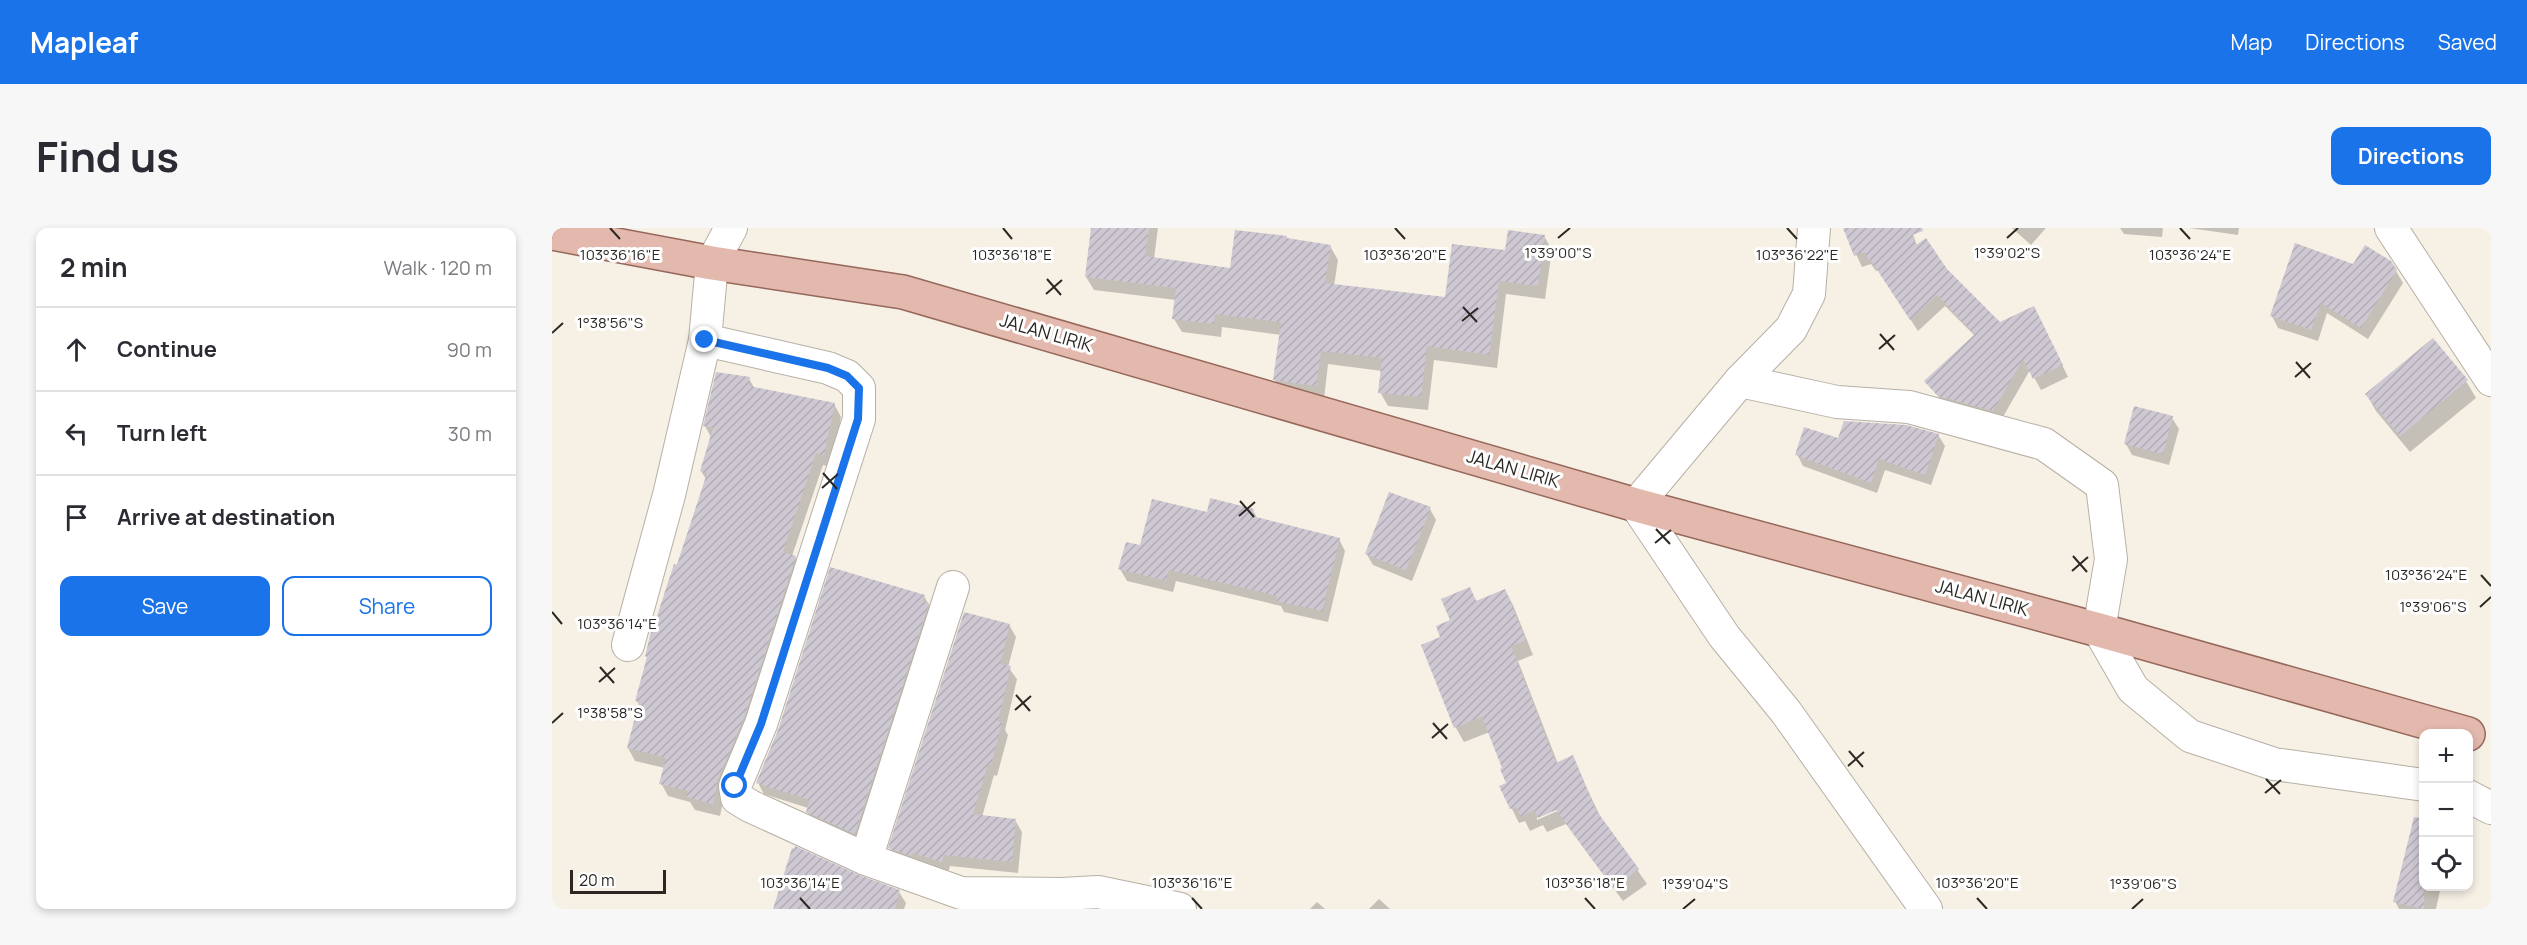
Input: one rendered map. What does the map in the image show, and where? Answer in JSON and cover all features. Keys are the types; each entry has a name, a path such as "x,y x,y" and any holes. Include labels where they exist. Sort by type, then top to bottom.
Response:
{"main road":[{"name":"JALAN LIRIK","path":"552,233 712,263 903,292 1636,505 2099,630 2450,729"},
{"name":"JALAN LIRIK","path":"2473,735 2491,737"}],"street":[{"path":"628,645 669,495 705,340 712,263 731,228"},
{"path":"1814,228 1809,294 1791,329 1740,381 1636,505 1724,636 1786,712 1926,909"},
{"path":"2391,228 2491,380"},
{"path":"705,340 828,368 847,376 859,388 858,419 761,724 735,786 737,798 750,806 960,901 1062,894 1180,909"},
{"path":"1740,381 1837,402 1909,406 2044,444 2102,485 2111,559 2099,630 2133,689 2190,736 2274,764 2419,784"},
{"path":"866,859 953,587"},
{"path":"2473,798 2491,808"}],"building":[{"path":"1091,228 1149,228 1145,256 1230,268 1235,230 1287,236 1287,238 1331,245 1325,283 1445,297 1452,244 1505,250 1508,230 1545,235 1538,286 1499,281 1489,355 1427,346 1421,397 1378,393 1382,358 1321,351 1316,386 1273,380 1281,322 1215,314 1214,324 1172,319 1176,288 1085,277"},
{"path":"1843,228 1922,228 1923,231 1912,235 1916,245 1926,238 1947,269 2000,322 2034,306 2063,365 2033,379 2023,359 1993,411 1938,396 1924,381 1975,334 1937,295 1910,320 1870,259 1868,260 1865,252 1854,256"},
{"path":"2295,243 2353,264 2365,245 2391,261 2397,270 2361,328 2321,303 2311,330 2270,316"},
{"path":"2433,338 2468,380 2400,436 2365,394"},
{"path":"716,372 750,377 749,386 835,403 824,455 816,453 783,552 796,556 744,718 718,779 713,804 686,797 688,791 659,784 666,758 627,748 639,702 635,701 655,616 657,616 674,564 677,565 707,473 700,471 713,428 703,426"},
{"path":"2134,406 2173,416 2163,454 2124,444"},
{"path":"1844,421 1906,425 1939,434 1925,475 1879,459 1871,483 1795,455 1804,427 1838,438"},
{"path":"1389,492 1431,507 1406,570 1365,554"},
{"path":"1210,498 1254,509 1252,516 1340,538 1322,611 1276,601 1277,596 1169,570 1166,581 1118,569 1126,542 1140,545 1152,499 1207,512"},
{"path":"830,567 925,595 923,601 929,603 855,834 806,812 810,800 756,783 778,730"},
{"path":"1470,587 1476,601 1505,589 1526,640 1511,646 1556,763 1573,755 1596,810 1639,869 1613,888 1556,810 1538,818 1534,810 1521,817 1516,807 1510,809 1499,786 1506,783 1500,769 1502,768 1482,717 1454,728 1421,645 1440,637 1436,626 1450,620 1441,599"},
{"path":"964,612 1010,624 1000,664 1011,666 998,721 1002,723 991,765 988,764 973,814 1016,819 1012,862 944,855 942,862 912,853 911,856 888,848"},
{"path":"2414,817 2419,818 2419,891 2424,891 2424,909 2393,902"},
{"path":"795,846 859,875 900,890 895,909 773,909 792,848 794,849"}],"route":[{"path":"705,340 828,368 847,376 859,388 858,419 761,724 735,786"}]}
